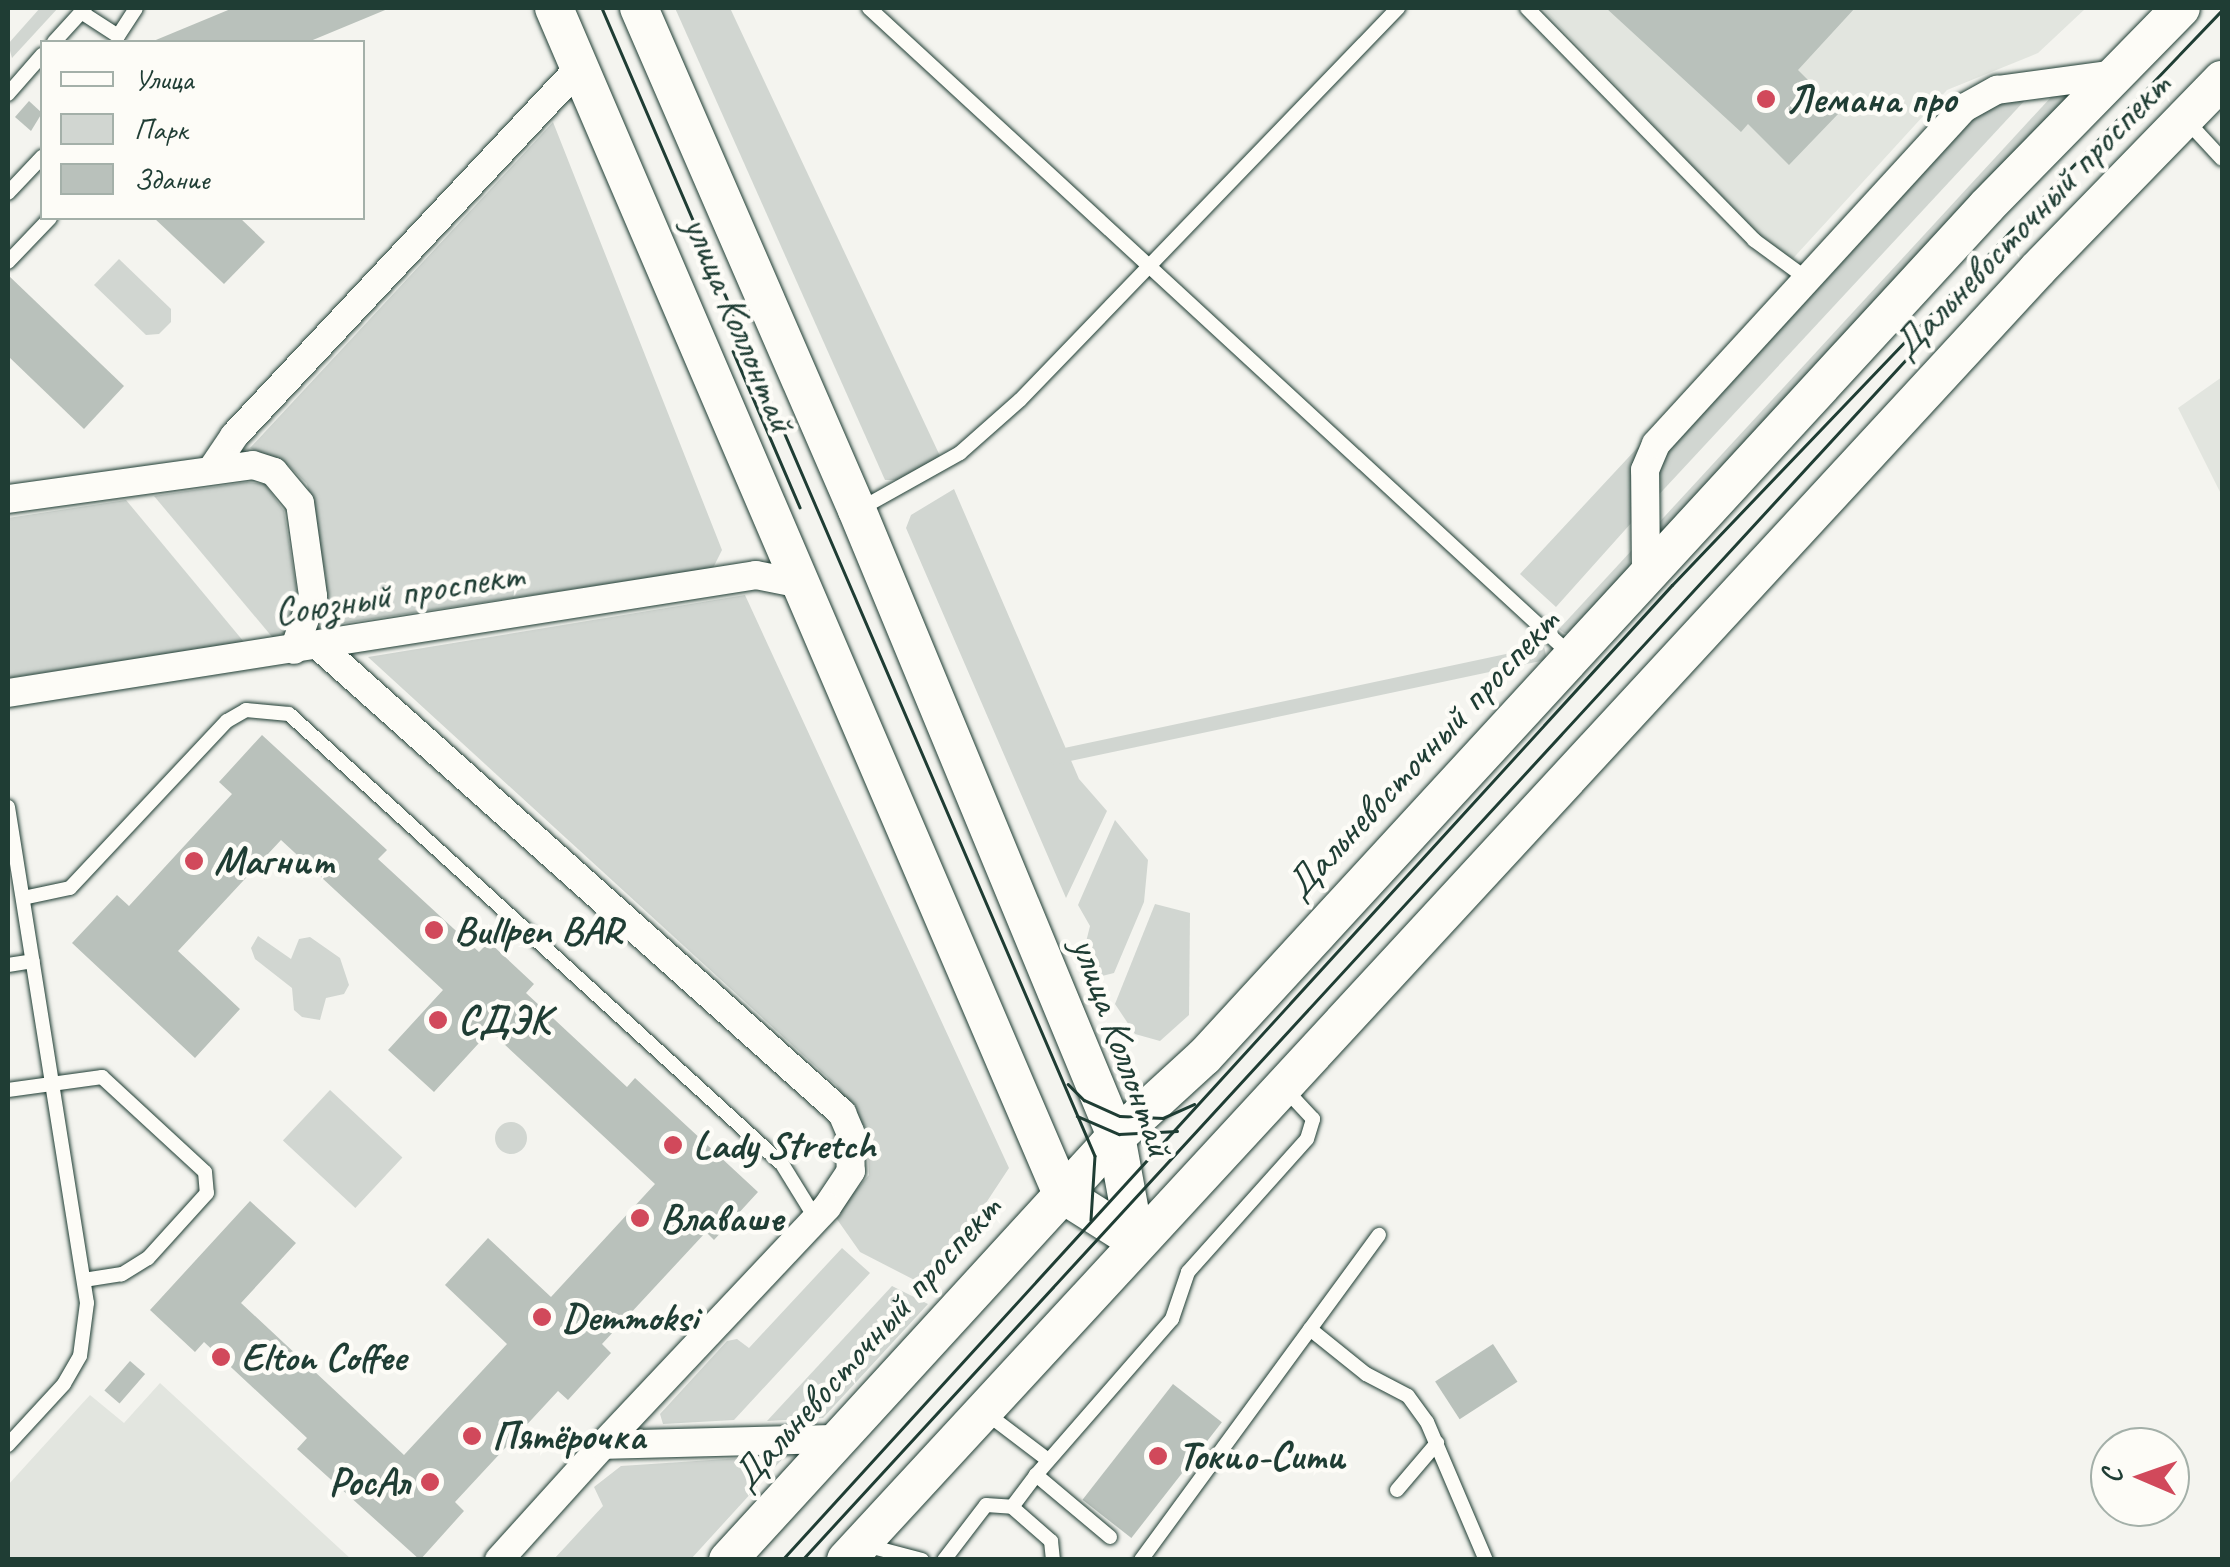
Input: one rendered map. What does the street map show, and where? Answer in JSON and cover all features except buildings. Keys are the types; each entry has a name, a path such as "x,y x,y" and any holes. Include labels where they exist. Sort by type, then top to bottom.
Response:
{"main road":[{"name":"улица Коллонтай","path":"554,8 1062,1194"},
{"name":"улица Коллонтай","path":"639,8 858,510 1116,1136 1135,1240"},
{"name":"Дальневосточный проспект","path":"728,1560 1116,1136 1204,1057 1646,576 2181,8"},
{"name":"Дальневосточный проспект","path":"857,1554 1135,1240 2222,80"},
{"path":"1062,1194 1135,1240"}],"street":[{"path":"212,469 234,436 580,67"},
{"path":"1646,576 1649,456 1807,279 1979,96 2116,74"},
{"path":"8,499 212,469 253,465 274,472 300,503 313,596 307,648 842,1113 850,1132 850,1171 816,1218 499,1560"},
{"name":"Союзный проспект","path":"8,693 756,574 801,584"},
{"path":"603,1446 838,1439"}],"lane":[{"path":"56,40 83,10 118,39 136,8"},
{"path":"869,8 1572,657"},
{"path":"858,510 968,448 1151,268 1398,8"},
{"path":"1527,8 1754,240 1807,279"},
{"path":"8,94 40,57"},
{"path":"2184,119 2222,160"},
{"path":"8,193 40,160"},
{"path":"8,262 48,220"},
{"path":"23,898 70,888 226,722 246,710 289,714 782,1164 816,1218"},
{"path":"8,807 86,1280 80,1356 64,1384 8,1446"},
{"path":"8,965 33,961"},
{"path":"8,1090 94,1076 110,1081 209,1181 207,1193 148,1258 122,1274 86,1280"},
{"path":"1012,1507 1048,1460 1172,1319 1188,1272 1307,1139 1313,1119 1282,1086"},
{"path":"1141,1560 1378,1234"},
{"path":"1310,1329 1366,1374 1408,1396 1437,1443 1486,1560"},
{"path":"982,1409 1048,1460"},
{"path":"1397,1490 1437,1443"},
{"path":"1036,1475 1110,1537"},
{"path":"944,1560 986,1505 1012,1507 1051,1541 1053,1560"},
{"path":"857,1554 922,1560"}],"shaded area":[{"path":"1542,8 2086,8 2038,53 1947,90 1787,265"},
{"path":"2222,377 2222,496 2178,408"},
{"path":"160,1383 351,1559 8,1559 8,1485 90,1395 124,1423"}],"green space":[{"path":"40,8 58,8 12,58 8,44"},
{"path":"675,8 730,8 940,456 902,480 885,480"},
{"path":"2074,93 1659,538 1653,529 2053,95"},
{"path":"2028,97 1652,502 1656,461 1977,109"},
{"path":"553,122 722,550 713,568 325,626 326,577 307,484 288,465 250,448"},
{"path":"119,259 171,309 171,322 159,334 146,335 94,285"},
{"path":"1786,288 1638,456 1633,521 1556,607 1520,574"},
{"path":"247,482 265,484 284,511 299,604 289,631 273,638 154,496"},
{"path":"954,489 1079,779 1107,811 1066,898 906,528 911,515"},
{"path":"126,500 244,642 8,678 8,518"},
{"path":"1632,550 1628,572 1571,634 1559,629"},
{"path":"745,595 1009,1168 930,1288 860,1252 834,1215 869,1175 867,1131 837,1086 368,657"},
{"path":"1544,646 1547,660 1052,765 1049,751"},
{"path":"1115,820 1148,860 1144,902 1114,973 1102,976 1086,942 1090,926 1078,905"},
{"path":"1155,904 1190,913 1189,1015 1160,1041 1135,1034 1115,1004"},
{"path":"258,936 291,959 299,939 310,937 340,958 349,985 344,994 326,998 320,1020 302,1017 294,1010 292,988 255,959 251,948"},
{"path":"330,1090 402,1158 355,1208 283,1140"},
{"path":"511,1122 523,1126 527,1138 523,1150 511,1154 499,1150 495,1138 499,1126"},
{"path":"842,1248 870,1273 734,1420 663,1424 660,1414 727,1341 737,1339 749,1348"},
{"path":"892,1286 928,1304 823,1418 767,1421"},
{"path":"786,1455 691,1559 554,1559 603,1506 594,1487 621,1466"}],"tram line":[{"path":"602,8 1095,1156 1091,1220"},
{"path":"782,1560 1672,585 2222,10"},
{"path":"802,1560 2002,255"},
{"path":"733,351 800,507"},
{"path":"1068,1084 1084,1100 1120,1116 1163,1118 1194,1104"},
{"path":"1077,1116 1119,1134 1177,1131"}],"place":[{"name":"Лемана про","path":"1766,99"},
{"name":"Магнит","path":"194,861"},
{"name":"Bullpen BAR","path":"434,930"},
{"name":"СДЭК","path":"438,1020"},
{"name":"Lady Stretch","path":"673,1145"},
{"name":"Влаваше","path":"640,1218"},
{"name":"Demmoksi","path":"542,1317"},
{"name":"Elton Coffee","path":"221,1357"},
{"name":"Пятёрочка","path":"472,1436"},
{"name":"Токио-Сити","path":"1158,1456"},
{"name":"РосАл","path":"430,1482"}]}
